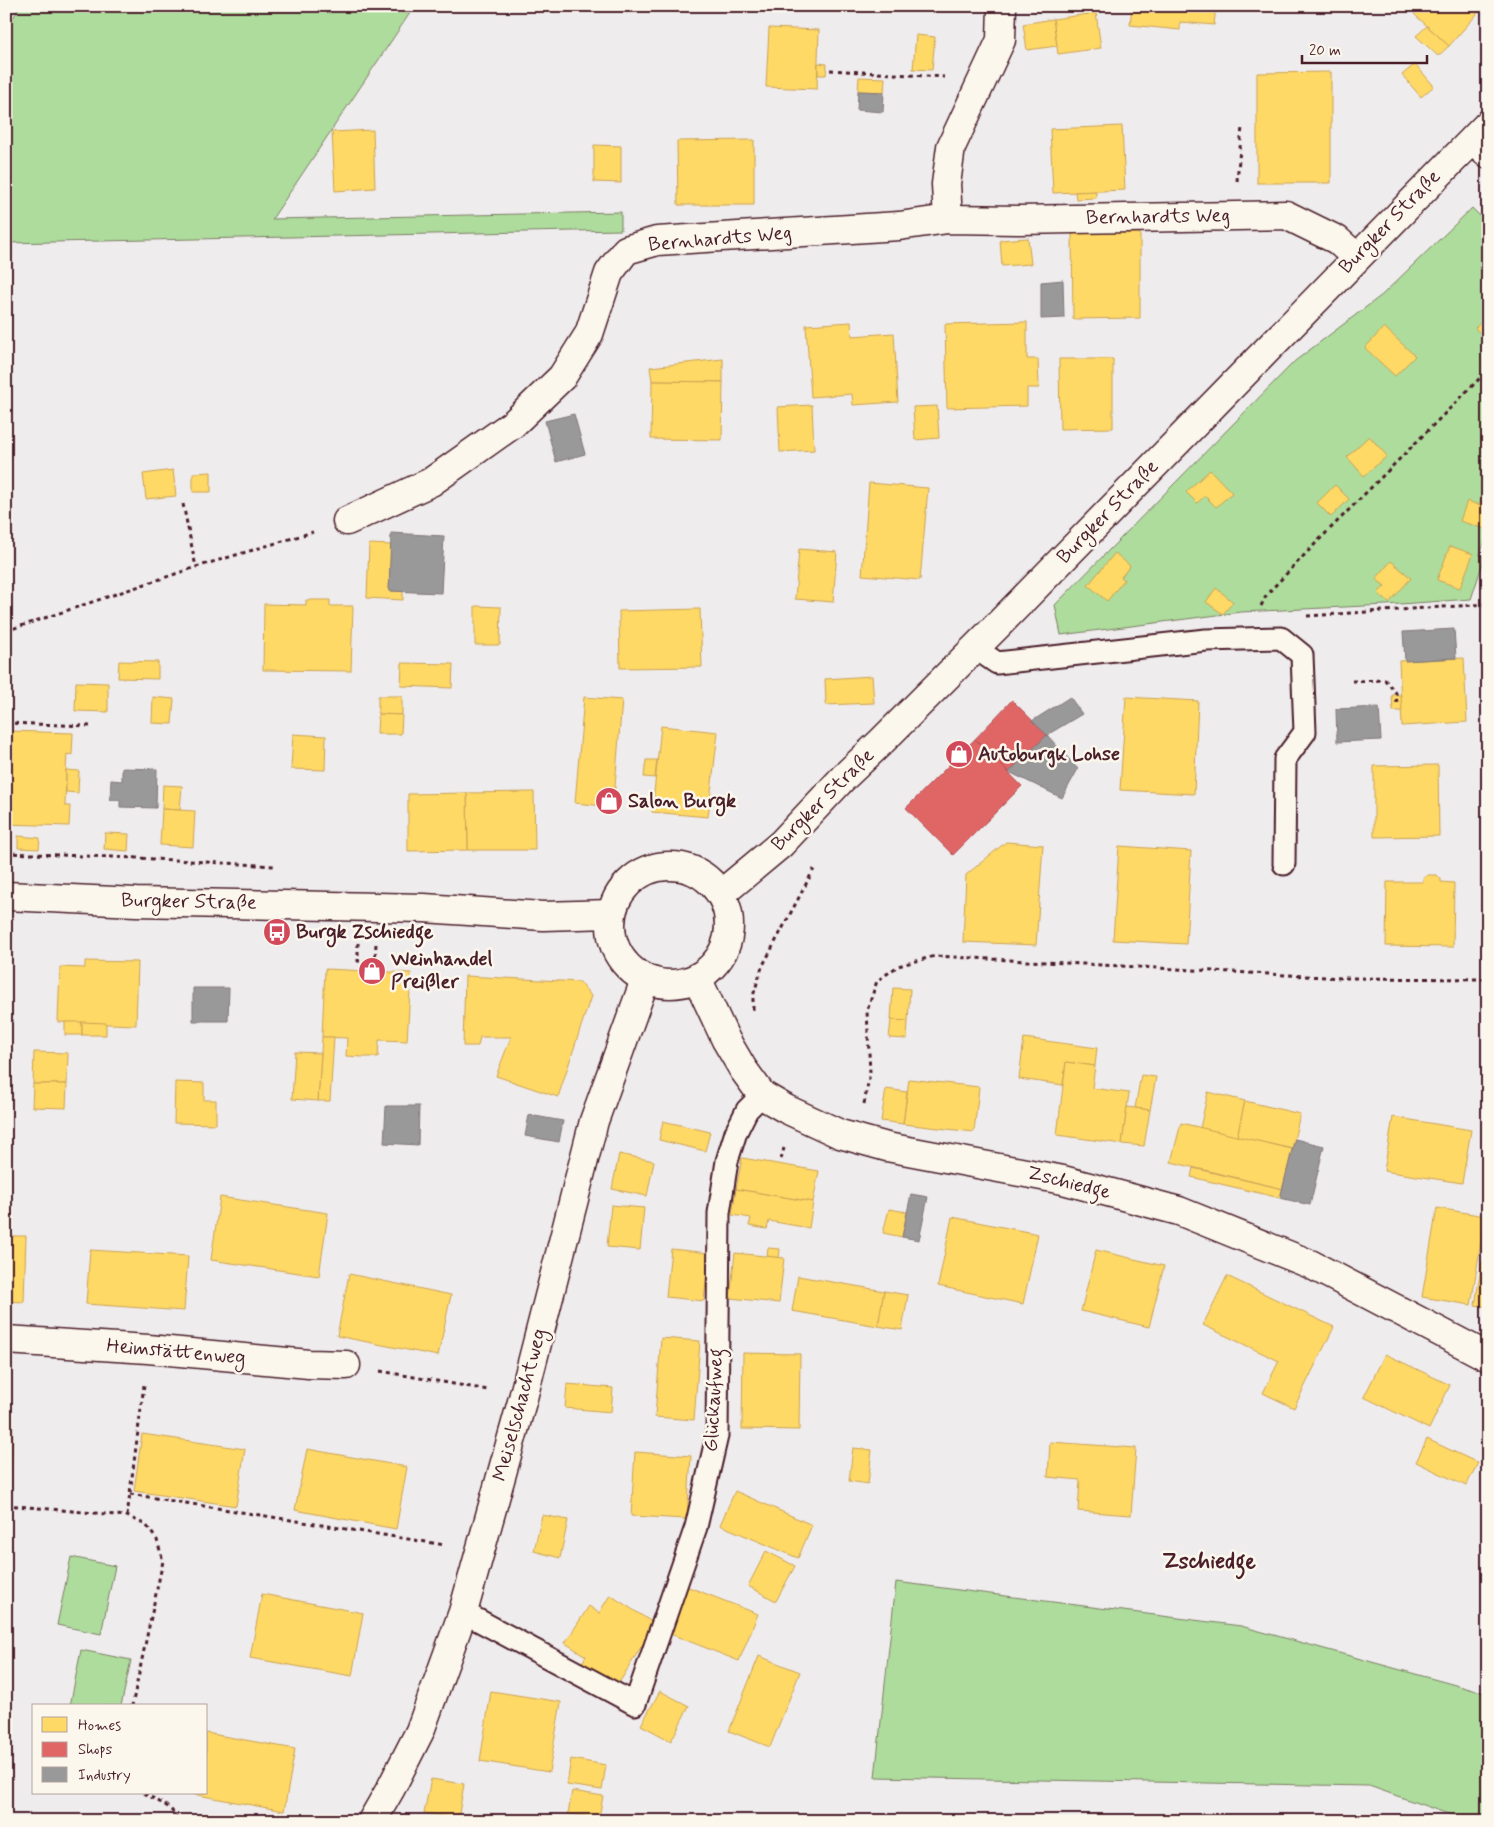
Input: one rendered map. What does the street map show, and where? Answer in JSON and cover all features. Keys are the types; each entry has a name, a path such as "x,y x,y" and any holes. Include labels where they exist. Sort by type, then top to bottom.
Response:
{"street":[{"path":"948,219 946,184 951,147 1001,40 1002,6"},
{"name":"Burgker Straße","path":"721,894 781,844 1356,257 1482,141"},
{"name":"Bernhardts Weg","path":"347,521 431,482 513,424 562,377 588,334 608,273 626,250 657,241 899,226 948,219 1019,220 1286,215 1337,240 1356,257"},
{"path":"669,865 689,868 707,878 721,894 728,908 730,925 728,941 721,956 710,969 697,978 685,983 672,985 645,980 628,968 616,951 610,931 611,914 618,895 631,880 649,869 669,865"},
{"name":"Burgker Straße","path":"6,896 136,902 424,908 543,916 611,914"},
{"name":"Zschiedge","path":"697,978 726,1040 743,1069 762,1095 786,1109 840,1134 858,1139 1063,1180 1179,1211 1310,1264 1488,1357"},
{"name":"Meiselschachtweg","path":"372,1821 420,1731 463,1612 523,1398 594,1121 645,980"},
{"name":"Heimstättenweg","path":"6,1340 148,1349 309,1364 346,1365"}],"lane":[{"path":"975,648 997,663 1206,640 1281,638 1302,655 1305,732 1285,759 1284,864"},
{"name":"Glückaufweg","path":"463,1612 635,1704 696,1527 716,1436 719,1213 727,1161 736,1132 747,1110 762,1095"}],"path":[{"path":"830,70 946,78"},
{"path":"1236,186 1242,127"},
{"path":"1267,594 1488,370"},
{"path":"183,504 196,567"},
{"path":"6,630 196,567 347,521"},
{"path":"1302,617 1488,604"},
{"path":"1352,681 1385,680 1396,693 1397,704"},
{"path":"6,723 90,726"},
{"path":"6,853 138,858 284,867"},
{"path":"753,1014 753,996 762,967 814,869"},
{"path":"358,934 358,961 376,961 377,935"},
{"path":"858,1139 870,1073 866,1011 877,981 898,966 935,956 1343,978 1488,979"},
{"path":"781,1159 784,1149"},
{"path":"346,1365 493,1391"},
{"path":"127,1516 143,1396"},
{"path":"130,1494 450,1546"},
{"path":"6,1505 127,1516 146,1526 157,1540 162,1561 132,1704"},
{"path":"146,1794 170,1808 179,1821"}],"green space":[{"path":"20,6 239,6 410,13 272,219 621,212 621,230 6,243 6,30"},
{"path":"1472,208 1488,224 1488,532 1480,555 1485,557 1471,599 1241,612 1061,635 1055,605 1295,361 1382,295"},
{"path":"71,1557 115,1566 101,1634 57,1625"},
{"path":"896,1582 1241,1626 1488,1694 1488,1821 1468,1821 1369,1786 875,1777"},
{"path":"81,1650 131,1660 121,1704 70,1704"}],"building: Homes":[{"path":"1132,6 1216,6 1214,25 1180,22 1180,30 1130,25"},
{"path":"1420,6 1484,6 1449,46 1414,14"},
{"path":"1096,13 1101,48 1058,54 1053,19"},
{"path":"1053,19 1057,46 1027,50 1023,24"},
{"path":"1427,26 1449,46 1438,56 1416,36"},
{"path":"769,28 819,30 817,89 766,87"},
{"path":"916,35 935,37 932,70 913,69"},
{"path":"818,63 827,64 826,75 818,75"},
{"path":"1415,64 1434,86 1421,97 1402,75"},
{"path":"1331,72 1331,183 1257,183 1257,73"},
{"path":"859,77 885,78 884,92 858,91"},
{"path":"1122,126 1125,190 1053,193 1050,129"},
{"path":"373,130 375,188 335,191 332,132"},
{"path":"754,140 754,205 678,205 677,141"},
{"path":"594,145 621,146 621,183 594,182"},
{"path":"1096,191 1096,198 1076,199 1075,192"},
{"path":"1072,233 1140,233 1140,318 1073,319"},
{"path":"1028,238 1031,264 1002,266 1000,240"},
{"path":"1488,316 1488,341 1475,328"},
{"path":"851,322 852,336 894,333 898,402 853,405 852,394 811,397 806,325"},
{"path":"1027,322 1027,359 1038,359 1039,388 1027,388 1027,406 947,408 945,324"},
{"path":"1384,327 1415,356 1395,376 1365,348"},
{"path":"723,359 723,382 652,381 650,367"},
{"path":"1059,359 1113,359 1113,428 1060,429"},
{"path":"652,381 723,382 722,440 651,439"},
{"path":"812,405 814,450 780,452 778,407"},
{"path":"937,406 939,438 915,440 913,407"},
{"path":"1369,436 1387,456 1364,476 1347,457"},
{"path":"173,470 176,496 146,499 143,474"},
{"path":"1210,470 1232,493 1216,507 1205,496 1197,503 1186,492"},
{"path":"211,472 211,492 193,492 193,473"},
{"path":"869,483 928,488 920,580 862,575"},
{"path":"1335,485 1349,499 1331,517 1317,503"},
{"path":"1486,487 1488,488 1488,530 1460,521 1467,501 1479,505"},
{"path":"369,544 391,545 389,591 403,591 403,600 367,598"},
{"path":"1450,546 1473,554 1460,588 1437,580"},
{"path":"799,549 837,552 833,602 795,599"},
{"path":"1115,553 1130,566 1121,577 1124,580 1107,601 1088,585"},
{"path":"1391,561 1411,578 1389,603 1378,593 1385,586 1376,579"},
{"path":"1216,588 1233,602 1223,614 1206,602"},
{"path":"306,600 330,600 330,606 353,606 351,671 263,670 264,604 306,605"},
{"path":"475,606 501,607 500,645 475,645"},
{"path":"700,609 702,667 620,668 619,611"},
{"path":"1464,658 1467,722 1402,726 1399,661"},
{"path":"119,661 158,662 158,679 118,678"},
{"path":"402,663 453,664 452,688 401,686"},
{"path":"872,676 874,703 826,705 825,679"},
{"path":"76,682 108,683 108,712 75,711"},
{"path":"1392,695 1401,695 1402,711 1393,711"},
{"path":"378,696 402,696 402,715 378,714"},
{"path":"153,697 174,699 172,724 152,723"},
{"path":"584,697 622,700 614,798 604,806 575,803"},
{"path":"1126,697 1198,701 1194,794 1120,790"},
{"path":"378,714 402,715 401,734 377,734"},
{"path":"661,726 718,732 708,817 652,812"},
{"path":"8,731 73,733 72,755 67,754 66,770 65,806 70,806 69,826 6,824"},
{"path":"293,734 326,736 325,770 291,769"},
{"path":"646,760 657,760 655,778 644,777"},
{"path":"1438,765 1439,836 1374,837 1374,766"},
{"path":"66,770 79,771 78,793 66,792"},
{"path":"163,785 182,786 180,810 162,809"},
{"path":"534,792 535,850 468,850 467,793"},
{"path":"467,793 468,850 408,851 408,794"},
{"path":"162,809 195,811 193,847 160,845"},
{"path":"105,833 129,834 128,851 104,849"},
{"path":"18,836 40,838 39,849 18,848"},
{"path":"1006,842 1043,845 1036,945 963,942 966,875"},
{"path":"1119,846 1191,851 1186,944 1113,940"},
{"path":"1428,875 1437,875 1441,882 1454,883 1453,947 1386,946 1387,882 1423,882 1423,878"},
{"path":"85,961 138,962 136,1025 58,1022 60,967 85,968"},
{"path":"325,969 411,973 407,1041 379,1040 378,1057 363,1057 346,1056 347,1038 322,1037"},
{"path":"465,976 580,982 591,996 558,1097 496,1076 511,1037 480,1037 478,1046 463,1046"},
{"path":"893,988 910,989 908,1021 891,1020"},
{"path":"891,1020 908,1021 907,1039 889,1038"},
{"path":"65,1022 82,1022 82,1035 65,1035"},
{"path":"82,1022 106,1023 106,1035 82,1035"},
{"path":"322,1037 334,1037 330,1101 318,1101"},
{"path":"1024,1038 1097,1048 1095,1066 1066,1062 1063,1085 1019,1079"},
{"path":"34,1052 68,1053 67,1084 33,1084"},
{"path":"295,1052 321,1053 318,1101 292,1099"},
{"path":"1066,1062 1095,1066 1092,1088 1129,1093 1122,1144 1057,1135"},
{"path":"1141,1075 1156,1077 1150,1110 1135,1108"},
{"path":"909,1079 979,1087 974,1132 903,1124"},
{"path":"175,1082 204,1083 204,1100 216,1100 216,1124 174,1123"},
{"path":"33,1084 67,1084 66,1108 32,1107"},
{"path":"886,1089 907,1092 903,1124 881,1121"},
{"path":"1208,1092 1245,1101 1237,1137 1200,1128"},
{"path":"1245,1101 1300,1114 1292,1149 1237,1137"},
{"path":"1127,1107 1150,1110 1144,1146 1122,1144"},
{"path":"1393,1117 1471,1130 1462,1183 1384,1171"},
{"path":"663,1121 710,1132 705,1151 659,1140"},
{"path":"1181,1123 1292,1149 1283,1189 1171,1162"},
{"path":"619,1154 654,1161 647,1196 612,1189"},
{"path":"742,1158 819,1171 813,1202 736,1189"},
{"path":"1193,1168 1283,1189 1280,1198 1191,1177"},
{"path":"736,1189 813,1202 809,1228 769,1221 767,1229 749,1226 751,1218 732,1215"},
{"path":"220,1197 328,1213 319,1276 211,1260"},
{"path":"611,1205 644,1208 640,1250 607,1247"},
{"path":"1437,1208 1485,1216 1471,1305 1422,1297"},
{"path":"889,1209 907,1212 902,1237 883,1233"},
{"path":"952,1217 1038,1234 1023,1304 938,1286"},
{"path":"6,1236 26,1236 24,1302 6,1301"},
{"path":"768,1248 780,1249 779,1258 767,1256"},
{"path":"671,1249 709,1253 704,1301 666,1297"},
{"path":"90,1250 188,1256 184,1311 86,1304"},
{"path":"1096,1250 1164,1266 1149,1327 1081,1311"},
{"path":"735,1253 784,1258 779,1303 730,1298"},
{"path":"1482,1262 1488,1263 1488,1307 1475,1305"},
{"path":"349,1274 451,1295 438,1356 337,1336"},
{"path":"798,1276 884,1291 878,1326 792,1311"},
{"path":"1227,1276 1334,1327 1294,1408 1263,1393 1279,1361 1203,1325"},
{"path":"884,1291 908,1295 902,1330 878,1326"},
{"path":"661,1338 700,1341 694,1420 655,1417"},
{"path":"743,1353 800,1354 799,1430 742,1429"},
{"path":"1385,1354 1450,1385 1429,1429 1364,1397"},
{"path":"567,1384 613,1388 611,1412 565,1408"},
{"path":"6,1418 13,1418 11,1486 6,1486"},
{"path":"142,1434 245,1449 236,1506 134,1491"},
{"path":"1427,1439 1478,1463 1466,1486 1416,1462"},
{"path":"1050,1442 1136,1448 1131,1515 1078,1511 1080,1480 1048,1477"},
{"path":"853,1448 872,1450 868,1484 849,1481"},
{"path":"307,1449 407,1467 396,1529 295,1510"},
{"path":"635,1452 691,1456 687,1519 631,1516"},
{"path":"735,1491 812,1525 798,1558 720,1525"},
{"path":"542,1515 568,1520 560,1558 534,1551"},
{"path":"766,1551 795,1566 776,1601 748,1586"},
{"path":"686,1586 758,1614 739,1661 668,1633"},
{"path":"262,1594 363,1613 352,1676 250,1658"},
{"path":"610,1595 655,1624 616,1688 580,1666 586,1656 565,1643 589,1606 599,1613"},
{"path":"759,1656 800,1672 770,1747 729,1731"},
{"path":"491,1691 561,1702 549,1772 480,1761"},
{"path":"660,1691 689,1706 671,1741 641,1725"},
{"path":"208,1733 295,1749 284,1811 192,1794 208,1794"},
{"path":"571,1759 606,1765 602,1790 567,1785"},
{"path":"431,1779 464,1784 458,1819 424,1813"},
{"path":"572,1791 603,1796 599,1818 568,1814"}],"building: Shops":[{"path":"1012,700 1047,735 1009,772 975,739"},
{"path":"975,739 1022,786 953,855 906,808"}],"building: Industry":[{"path":"858,91 884,92 883,112 857,110"},
{"path":"1063,280 1064,318 1041,319 1041,282"},
{"path":"574,414 585,454 556,462 545,421"},
{"path":"391,533 444,536 441,593 389,591"},
{"path":"1454,629 1456,658 1405,661 1403,632"},
{"path":"1070,697 1082,714 1047,735 1032,721"},
{"path":"1379,707 1381,740 1337,742 1336,709"},
{"path":"1047,735 1078,769 1062,798 1009,772"},
{"path":"122,768 157,769 156,808 120,807 120,800 110,800 111,780 122,781"},
{"path":"193,988 229,988 228,1021 193,1021"},
{"path":"386,1106 419,1106 418,1145 384,1143"},
{"path":"529,1115 563,1121 559,1142 525,1136"},
{"path":"1295,1139 1324,1146 1310,1205 1280,1198"},
{"path":"911,1194 928,1197 919,1240 902,1237"}],"place":[{"name":"Autoburgk Lohse","path":"959,754"},
{"name":"Salon Burgk","path":"609,801"},
{"name":"Burgk Zschiedge","path":"277,932"},
{"name":"Weinhandel Preißler","path":"372,971"}],"district":[{"name":"Zschiedge","path":"1209,1562"}]}
